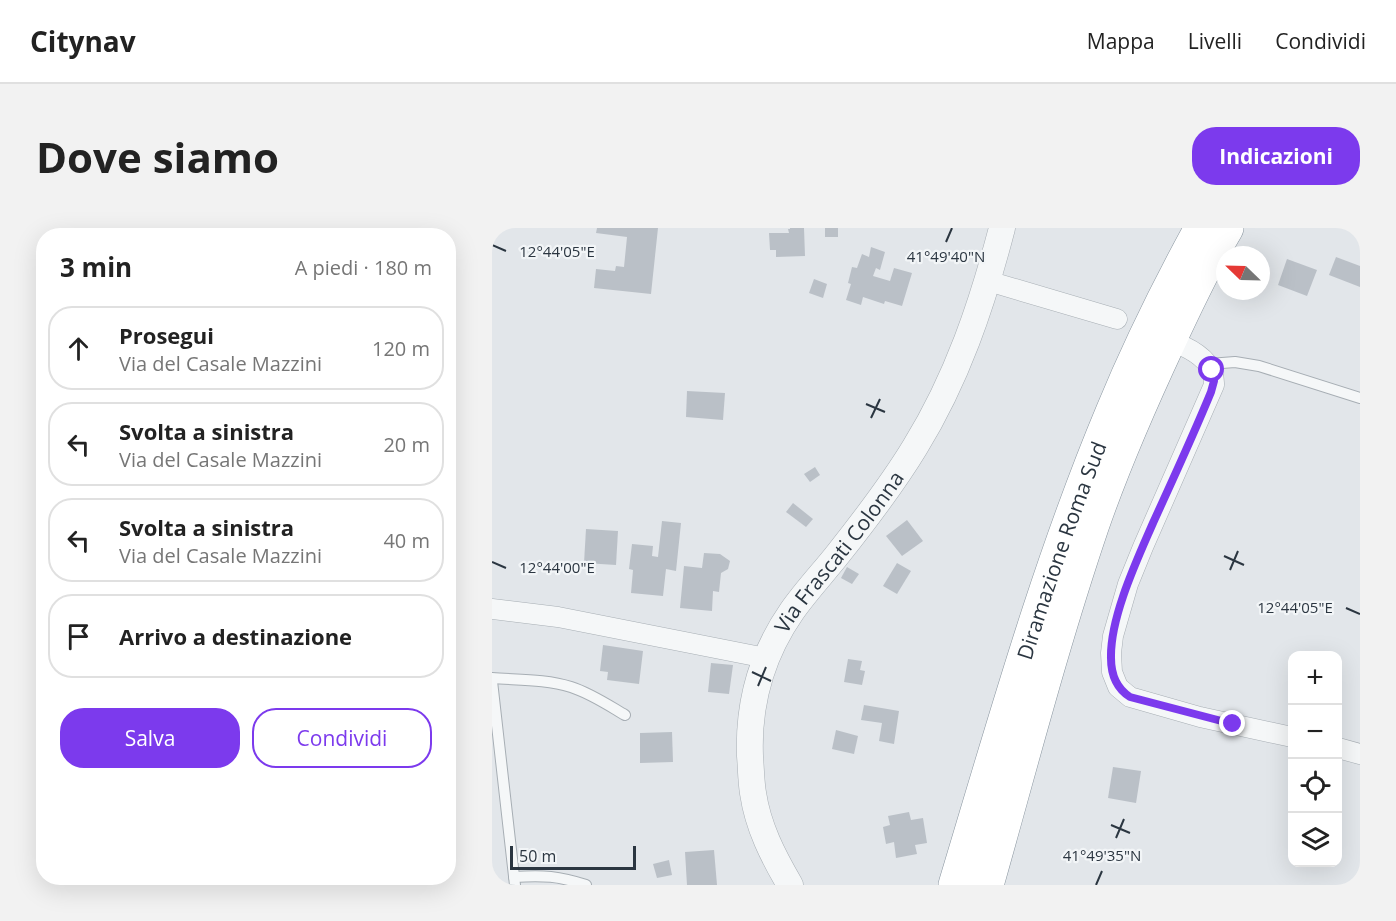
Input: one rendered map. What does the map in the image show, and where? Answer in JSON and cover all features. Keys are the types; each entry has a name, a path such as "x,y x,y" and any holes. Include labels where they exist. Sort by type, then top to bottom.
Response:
{"highway":[{"name":"Diramazione Roma Sud","path":"955,885 1035,622 1090,468 1112,410 1164,299 1201,228"},
{"name":"Diramazione Roma Sud","path":"987,885 1055,646 1096,518 1124,442 1147,389 1189,300 1227,228"}],"street":[{"name":"Via Frascati Colonna","path":"790,885 765,837 755,806 752,786 750,736 752,706 759,678 766,658 793,609 884,495 938,408 958,366 973,326 1002,228"},
{"path":"988,281 1118,319"},
{"path":"1183,346 1209,364 1214,375 1214,385 1137,559 1111,644 1112,672 1118,687 1130,697 1200,717 1288,736"},
{"path":"492,609 558,617 766,658"},
{"path":"1342,748 1360,754"}],"lane":[{"path":"1209,364 1235,362 1259,366 1360,398"},
{"path":"586,885 556,876 544,875 515,881 495,737 492,680 541,681 572,687 625,715"}],"building":[{"path":"597,228 658,228 651,294 594,288 596,269 615,271 616,266 624,267 627,237 596,233"},
{"path":"790,228 804,228 805,256 776,257 776,250 770,250 769,233 789,233"},
{"path":"825,228 838,228 838,237 825,237"},
{"path":"871,247 885,252 880,270 876,268 873,276 890,281 894,268 912,273 902,306 885,301 884,304 863,297 861,305 846,300 851,284 848,283 852,267 857,268 862,254 869,257"},
{"path":"1336,257 1360,266 1360,287 1329,275"},
{"path":"1287,259 1317,270 1307,296 1278,285"},
{"path":"814,279 827,284 823,298 809,293"},
{"path":"687,391 725,393 723,420 686,417"},
{"path":"815,467 820,475 810,482 804,474"},
{"path":"793,503 813,519 806,527 786,512"},
{"path":"907,520 923,541 902,556 886,536"},
{"path":"662,521 681,523 676,571 666,569 663,596 631,593 633,570 629,569 632,544 653,546 652,556 658,557"},
{"path":"586,529 618,531 616,565 584,563"},
{"path":"704,553 720,554 730,561 728,569 721,573 719,592 713,591 712,611 680,608 684,566 702,568"},
{"path":"897,563 911,571 897,594 883,586"},
{"path":"847,567 859,574 852,584 841,578"},
{"path":"603,645 643,651 639,684 607,680 608,672 600,671"},
{"path":"848,659 862,661 860,670 865,671 862,685 844,682"},
{"path":"711,663 733,665 729,694 708,692"},
{"path":"864,705 899,711 894,744 879,741 882,723 861,720"},
{"path":"836,730 858,736 854,754 832,749"},
{"path":"672,732 673,762 640,763 640,733"},
{"path":"1113,767 1141,771 1136,803 1108,798"},
{"path":"909,812 911,820 923,818 927,843 915,845 917,854 896,858 894,842 886,844 883,827 890,825 888,816"},
{"path":"714,850 717,885 687,885 685,852"},
{"path":"669,860 672,875 657,878 653,864"}],"route":[{"path":"1212,370 1214,385 1128,584 1111,644 1111,660 1112,672 1118,687 1130,697 1233,724"}]}
